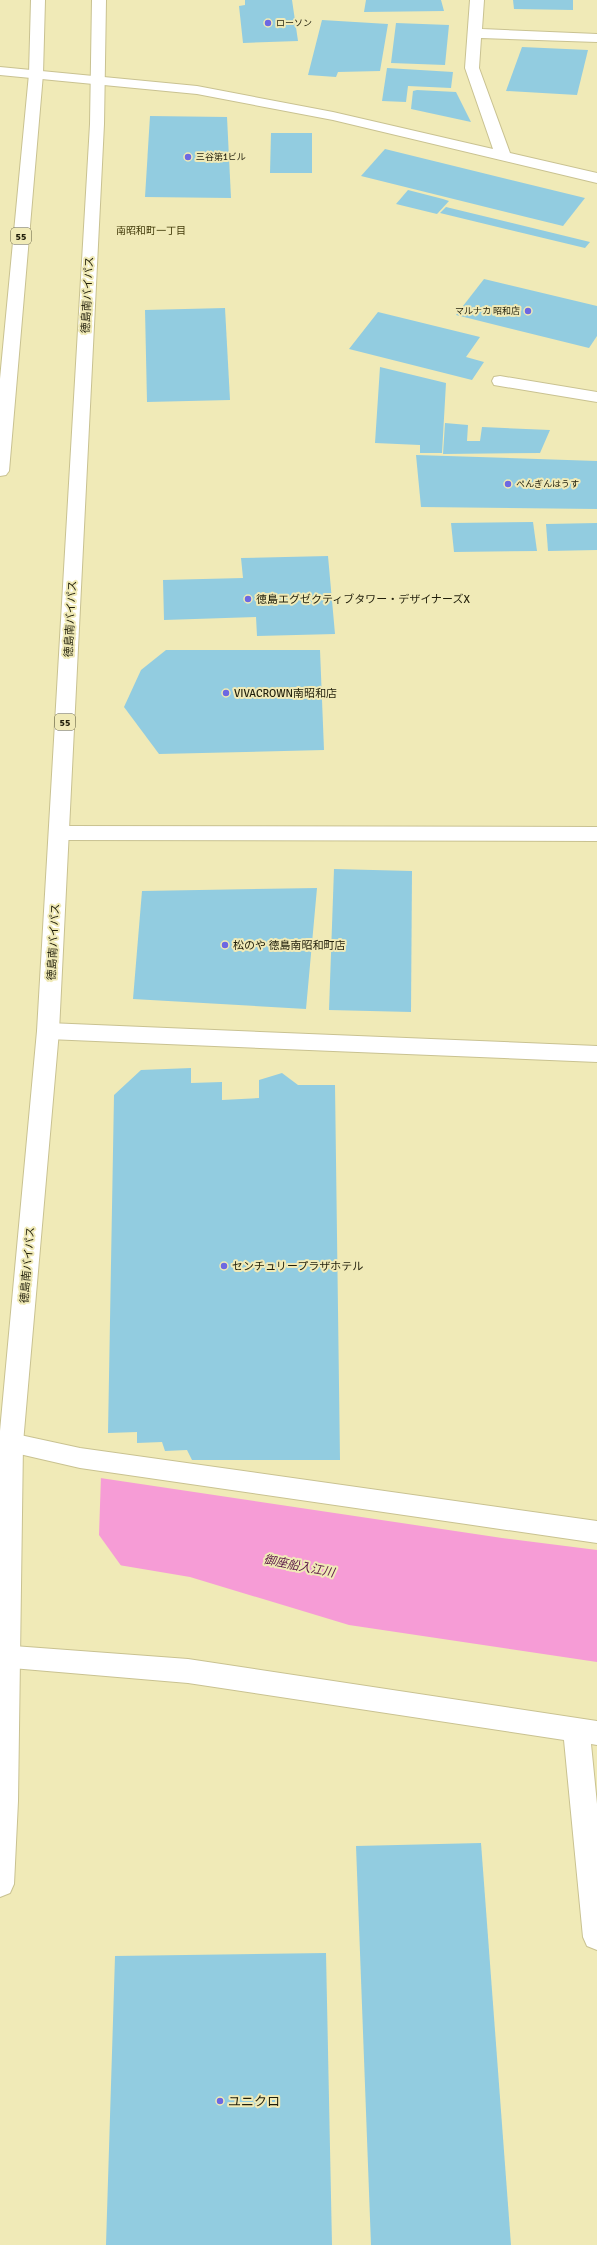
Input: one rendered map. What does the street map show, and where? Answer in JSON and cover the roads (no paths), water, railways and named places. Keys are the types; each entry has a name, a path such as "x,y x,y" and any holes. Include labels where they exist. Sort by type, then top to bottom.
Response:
{"main road":[{"name":"55","path":"0,471 2,411 36,74 38,0"},
{"name":"徳島南バイパス","path":"0,1884 5,1801 3,1657 11,1568 11,1451 48,1031 99,80 99,0"},
{"path":"477,0 473,33 472,68 503,155"},
{"path":"473,33 597,38"},
{"path":"0,71 205,92 333,116 597,178"},
{"path":"500,381 597,397"},
{"path":"59,833 597,834"},
{"path":"48,1031 597,1054"},
{"path":"11,1451 95,1460 597,1532"},
{"path":"3,1657 188,1670 586,1731 597,1937"}],"water":[{"name":"御座船入江川","path":"0,1463 502,1538 597,1550 597,1662 349,1625 190,1577 0,1545"}],"place":[{"name":"ローソン","path":"268,23"},
{"name":"三谷第1ビル","path":"188,157"},
{"name":"マルナカ 昭和店","path":"528,311"},
{"name":"ぺんぎんはうす","path":"508,484"},
{"name":"徳島エグゼクティブタワー・デザイナーズX","path":"248,599"},
{"name":"VIVACROWN南昭和店","path":"226,693"},
{"name":"松のや 徳島南昭和町店","path":"225,945"},
{"name":"センチュリープラザホテル","path":"224,1266"},
{"name":"ユニクロ","path":"220,2101"}],"district":[{"name":"南昭和町一丁目","path":"151,230"}]}
